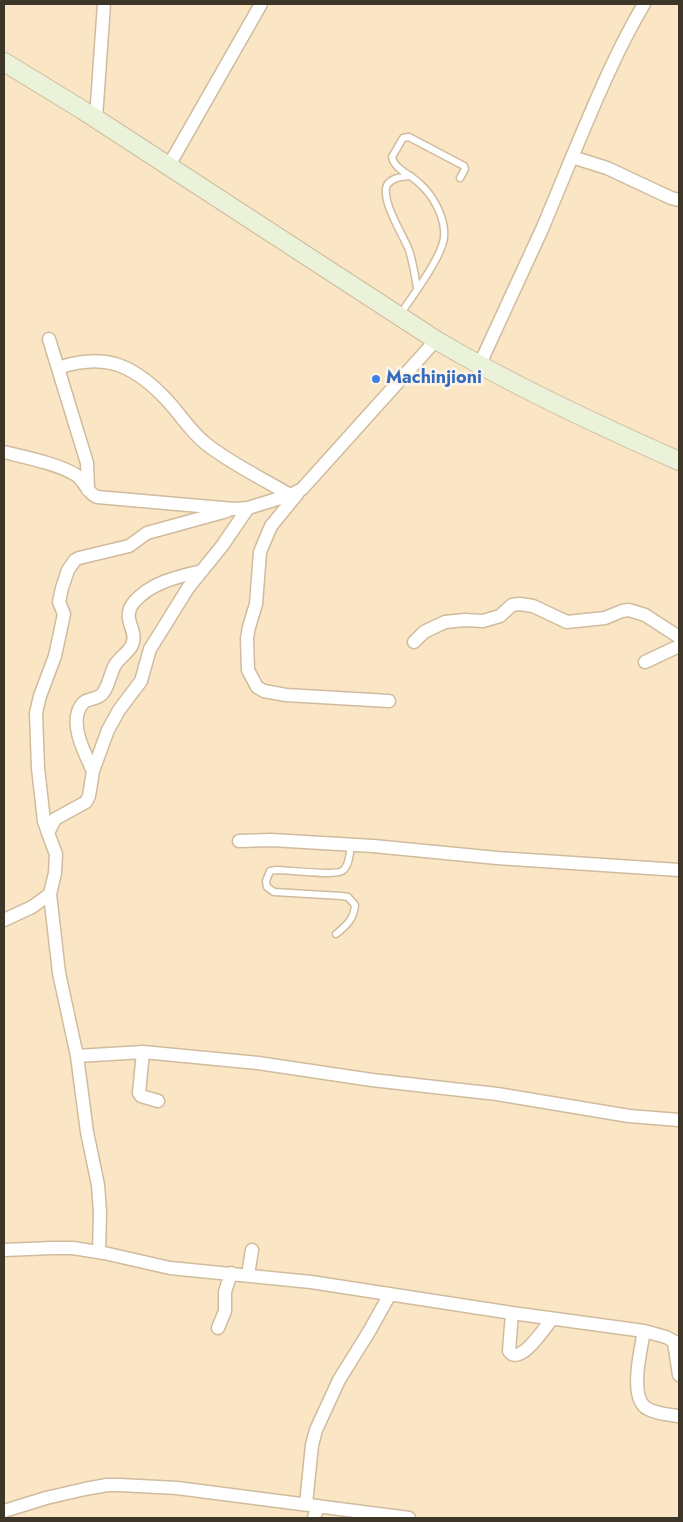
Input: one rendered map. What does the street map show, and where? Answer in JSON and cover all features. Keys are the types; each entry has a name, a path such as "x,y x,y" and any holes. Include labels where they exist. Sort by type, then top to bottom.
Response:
{"street":[{"path":"96,118 104,4"},
{"path":"168,167 261,4"},
{"path":"479,366 543,228 606,76 632,23 644,4"},
{"path":"4,62 96,118 168,167 479,366 579,416 679,461"},
{"path":"572,157 607,168 658,193 679,200"},
{"path":"49,339 87,463 88,490"},
{"path":"389,701 286,695 264,691 257,687 248,670 247,638 256,604 260,552 274,521 296,492 436,340"},
{"path":"58,368 92,361 106,361 124,367 140,377 164,397 205,443 225,457 296,492"},
{"path":"4,452 71,472 78,476 92,495 104,499 138,500 234,509 248,508 296,492"},
{"path":"48,833 55,819 86,802 89,796 93,771 108,730 119,710 142,680 150,649 188,588 222,546 248,508"},
{"path":"99,1252 100,1201 77,1056 59,973 50,894 55,873 56,854 44,821 39,778 36,713 40,696 55,656 64,614 59,602 60,596 68,570 75,560 129,546 147,533 234,509"},
{"path":"93,771 78,740 78,716 81,706 85,701 102,694 115,665 133,642 128,610 134,602 155,585 202,571"},
{"path":"414,642 424,632 445,622 483,621 500,616 512,605 520,604 533,606 567,622 604,618 629,610 645,614 679,638"},
{"path":"645,662 679,646"},
{"path":"240,842 276,840 497,858 679,870"},
{"path":"4,920 32,907 50,894"},
{"path":"77,1056 143,1052 258,1063 372,1080 497,1094 629,1116 679,1120"},
{"path":"143,1052 139,1093 141,1096 158,1101"},
{"path":"4,1250 52,1248 99,1252 170,1268 248,1275 644,1331 666,1336 677,1343 679,1375"},
{"path":"248,1275 252,1250"},
{"path":"218,1328 225,1311 225,1292 231,1273"},
{"path":"314,1518 312,1505 312,1445 316,1430 340,1380 390,1294"},
{"path":"512,1313 509,1351 516,1356 529,1347 552,1318"},
{"path":"644,1331 638,1370 638,1394 640,1401 649,1410 679,1416"},
{"path":"4,1511 46,1498 85,1489 120,1485 177,1488 312,1505 388,1517 409,1518"}],"lane":[{"path":"399,316 433,262 444,240 444,230 441,216 431,197 412,176 395,164 392,157 397,145 406,136 414,138 464,166 465,169 460,178"},
{"path":"412,176 398,177 391,180 386,188 386,193 414,266 417,288"},
{"path":"336,934 352,918 355,906 352,900 342,896 274,892 267,887 266,881 270,871 276,870 340,872 344,870 347,864 351,846"}],"place":[{"name":"Machinjioni","path":"376,379"}]}
